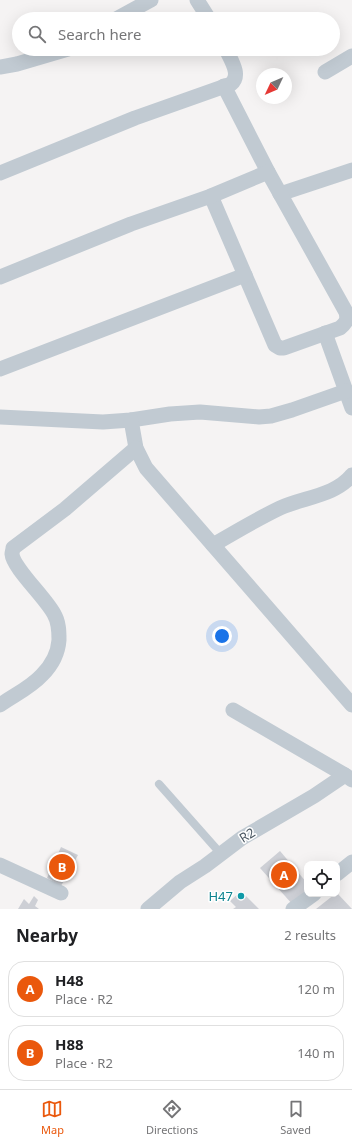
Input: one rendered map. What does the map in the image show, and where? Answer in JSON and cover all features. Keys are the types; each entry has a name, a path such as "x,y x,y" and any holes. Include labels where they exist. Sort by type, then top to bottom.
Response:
{"street":[{"path":"129,12 151,0"},
{"path":"197,0 204,12"},
{"path":"0,67 18,64 45,56"},
{"path":"0,173 135,118 231,84 235,80 236,75 229,56"},
{"path":"325,72 352,56"},
{"path":"212,196 276,345 280,348 284,348 340,328 346,323 346,312 268,172 224,86"},
{"path":"280,194 352,170"},
{"path":"0,277 131,224 212,196 268,172"},
{"path":"0,369 245,275"},
{"path":"325,333 352,408"},
{"path":"0,417 84,422 131,420 170,414 200,412 259,417 271,416 346,391"},
{"path":"131,420 136,448 146,468 352,705"},
{"path":"0,706 30,686 42,675 54,660 58,647 59,631 55,615 48,603 22,573 7,547 65,509 136,448"},
{"path":"213,545 282,507 334,489 344,484 352,475"},
{"path":"233,710 348,778"},
{"name":"R2","path":"148,909 180,882 242,838 348,778"},
{"path":"340,872 352,862"},
{"path":"0,865 61,893"},
{"path":"293,909 310,897"}],"lane":[{"path":"159,784 221,854"}],"building":[{"path":"61,847 78,855 61,886 47,878"},
{"path":"280,851 304,879 304,896 293,905 260,868"},
{"name":"H47","path":"241,891 259,909 233,909 236,907 230,901"},
{"path":"34,896 38,900 35,906 39,909 18,909 24,899 29,904"},
{"path":"340,896 352,909 316,909 331,897"}],"place":[{"name":"H88","path":"62,867"},
{"name":"H48","path":"284,875"},
{"name":"H47","path":"241,896"}]}
